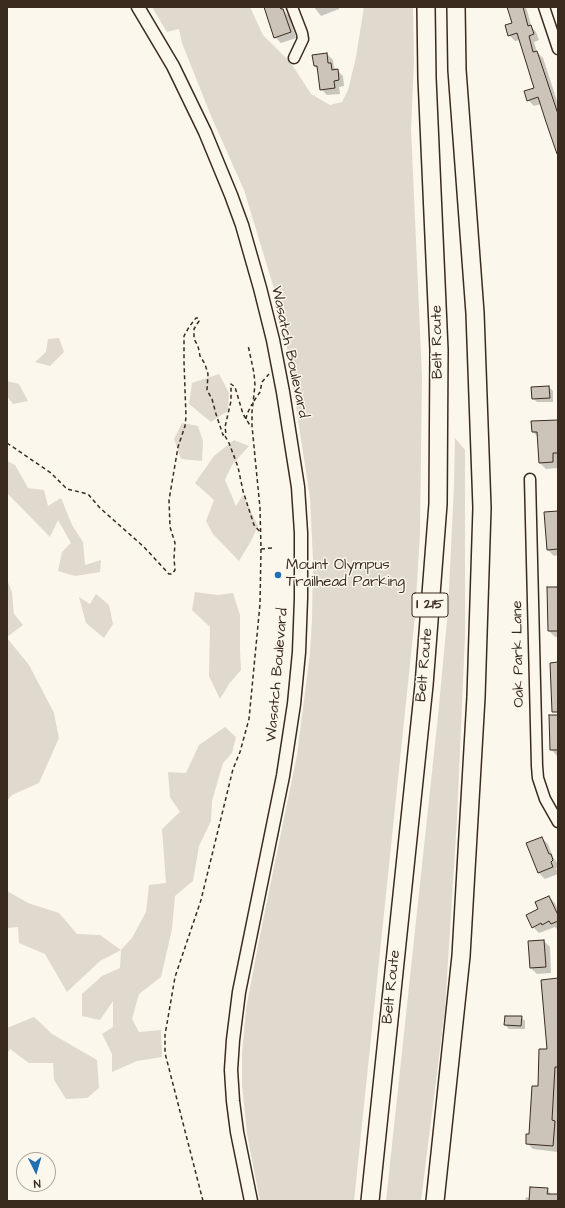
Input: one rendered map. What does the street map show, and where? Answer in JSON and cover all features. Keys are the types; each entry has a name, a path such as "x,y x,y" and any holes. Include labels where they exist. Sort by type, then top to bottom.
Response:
{"highway":[{"name":"Belt Route","path":"370,1201 424,685 438,504 439,350 427,78 426,7"},
{"path":"436,1201 461,956 476,697 482,508 475,313 457,70 456,7"}],"street":[{"name":"Wasatch Boulevard","path":"138,7 169,60 188,97 218,162 240,219 265,307 278,366 298,495 301,556 300,623 296,684 288,748 278,805 239,992 233,1040 233,1101 237,1132 251,1201"},
{"path":"292,7 303,36 302,43 294,58"},
{"path":"544,7 558,49"},
{"name":"Oak Park Lane","path":"530,480 537,766 545,799 558,822"}],"path":[{"path":"7,444 51,473 67,489 88,494 100,508 144,547 169,574 172,574 175,570 175,543 170,527 170,500 175,462 186,417 184,339 189,327 197,317 199,320 194,329 194,339 198,346 200,356 206,366 208,378 207,390 212,399 224,435 229,443 238,467 243,490 254,525 260,532"},
{"path":"203,1201 165,1053 165,1035 175,977 201,900 233,769 240,752 249,719 260,586 261,549 260,508 252,429 255,385 248,345"},
{"path":"246,419 253,402 260,392 264,379 278,366"},
{"path":"224,435 226,434 225,427 231,401 231,384 236,389 246,419 252,429"},
{"path":"261,549 272,548"}],"shaded area":[{"path":"152,7 250,7 263,35 291,63 311,94 330,105 342,102 348,90 356,57 364,7 413,7 414,61 411,129 422,376 420,533 415,616 354,1201 260,1201 247,1134 242,1085 242,1053 246,1009 297,755 310,653 313,560 310,498 282,315 244,190 211,116 182,43 179,29 167,32"},
{"path":"59,338 64,352 50,366 35,362 46,352 48,339"},
{"path":"219,374 229,393 228,411 211,422 189,404 192,383"},
{"path":"7,381 19,384 28,401 13,404 7,396"},
{"path":"182,423 198,426 203,441 202,461 181,459 174,439"},
{"path":"455,438 465,450 465,636 457,819 445,1009 421,1201 386,1201 448,610"},
{"path":"234,440 249,446 232,465 225,480 236,506 243,495 258,526 239,561 213,534 206,521 214,500 195,483 214,456"},
{"path":"7,461 15,465 28,488 44,490 48,506 61,498 72,525 83,542 85,565 101,560 100,572 75,576 58,571 62,552 71,543 58,520 50,537 7,493"},
{"path":"7,580 12,592 14,614 23,625 7,637"},
{"path":"195,592 218,595 233,593 240,615 241,670 229,684 220,699 209,676 210,627 192,610"},
{"path":"96,594 109,605 113,624 104,638 86,623 79,597 90,604"},
{"path":"7,638 29,665 54,713 59,738 39,783 12,795 7,801"},
{"path":"225,727 236,737 232,753 223,763 212,801 211,821 199,846 193,881 175,896 172,929 161,977 139,994 132,1019 139,1032 161,1030 162,1057 137,1061 112,1072 112,1054 102,1034 113,1027 113,1001 100,1020 82,1016 82,994 102,976 120,968 121,950 132,938 146,912 149,885 166,883 162,829 180,812 170,797 168,772 186,773 199,745"},
{"path":"7,891 28,903 59,913 77,934 100,935 121,950 100,961 67,992 45,954 19,943 18,927 7,928"},
{"path":"34,1017 52,1034 97,1060 99,1088 87,1098 66,1099 54,1080 53,1063 29,1063 10,1049 7,1054 7,1028"}],"building":[{"path":"264,7 280,7 283,9 291,32 274,38"},
{"path":"507,7 523,7 528,26 531,25 534,34 529,36 533,52 537,51 558,114 558,154 538,97 527,101 524,91 534,88 517,33 508,36 505,25 512,23"},
{"path":"327,53 328,63 331,63 332,70 338,69 339,80 334,81 335,88 320,90 317,66 314,66 312,55"},
{"path":"549,386 550,398 532,399 531,387"},
{"path":"558,420 558,453 553,453 553,462 539,463 537,432 532,432 531,421"},
{"path":"558,511 558,549 547,550 544,512"},
{"path":"547,587 558,587 558,631 548,631"},
{"path":"558,662 558,712 552,712 550,663"},
{"path":"549,715 558,715 558,750 550,750"},
{"path":"542,837 549,854 551,854 553,860 551,862 553,867 538,873 526,843"},
{"path":"549,896 558,915 558,921 551,924 549,921 542,925 541,923 532,928 526,915 538,909 535,902"},
{"path":"544,940 546,967 530,968 528,941"},
{"path":"558,978 558,1067 555,1067 552,1120 555,1121 553,1146 526,1144 526,1134 529,1134 532,1086 538,1086 539,1049 547,1049 541,980"},
{"path":"505,1016 522,1016 521,1026 504,1025"},
{"path":"530,1187 548,1188 547,1194 558,1194 558,1201 529,1201"}],"place":[{"name":"Mount Olympus Trailhead Parking","path":"278,575"}]}
